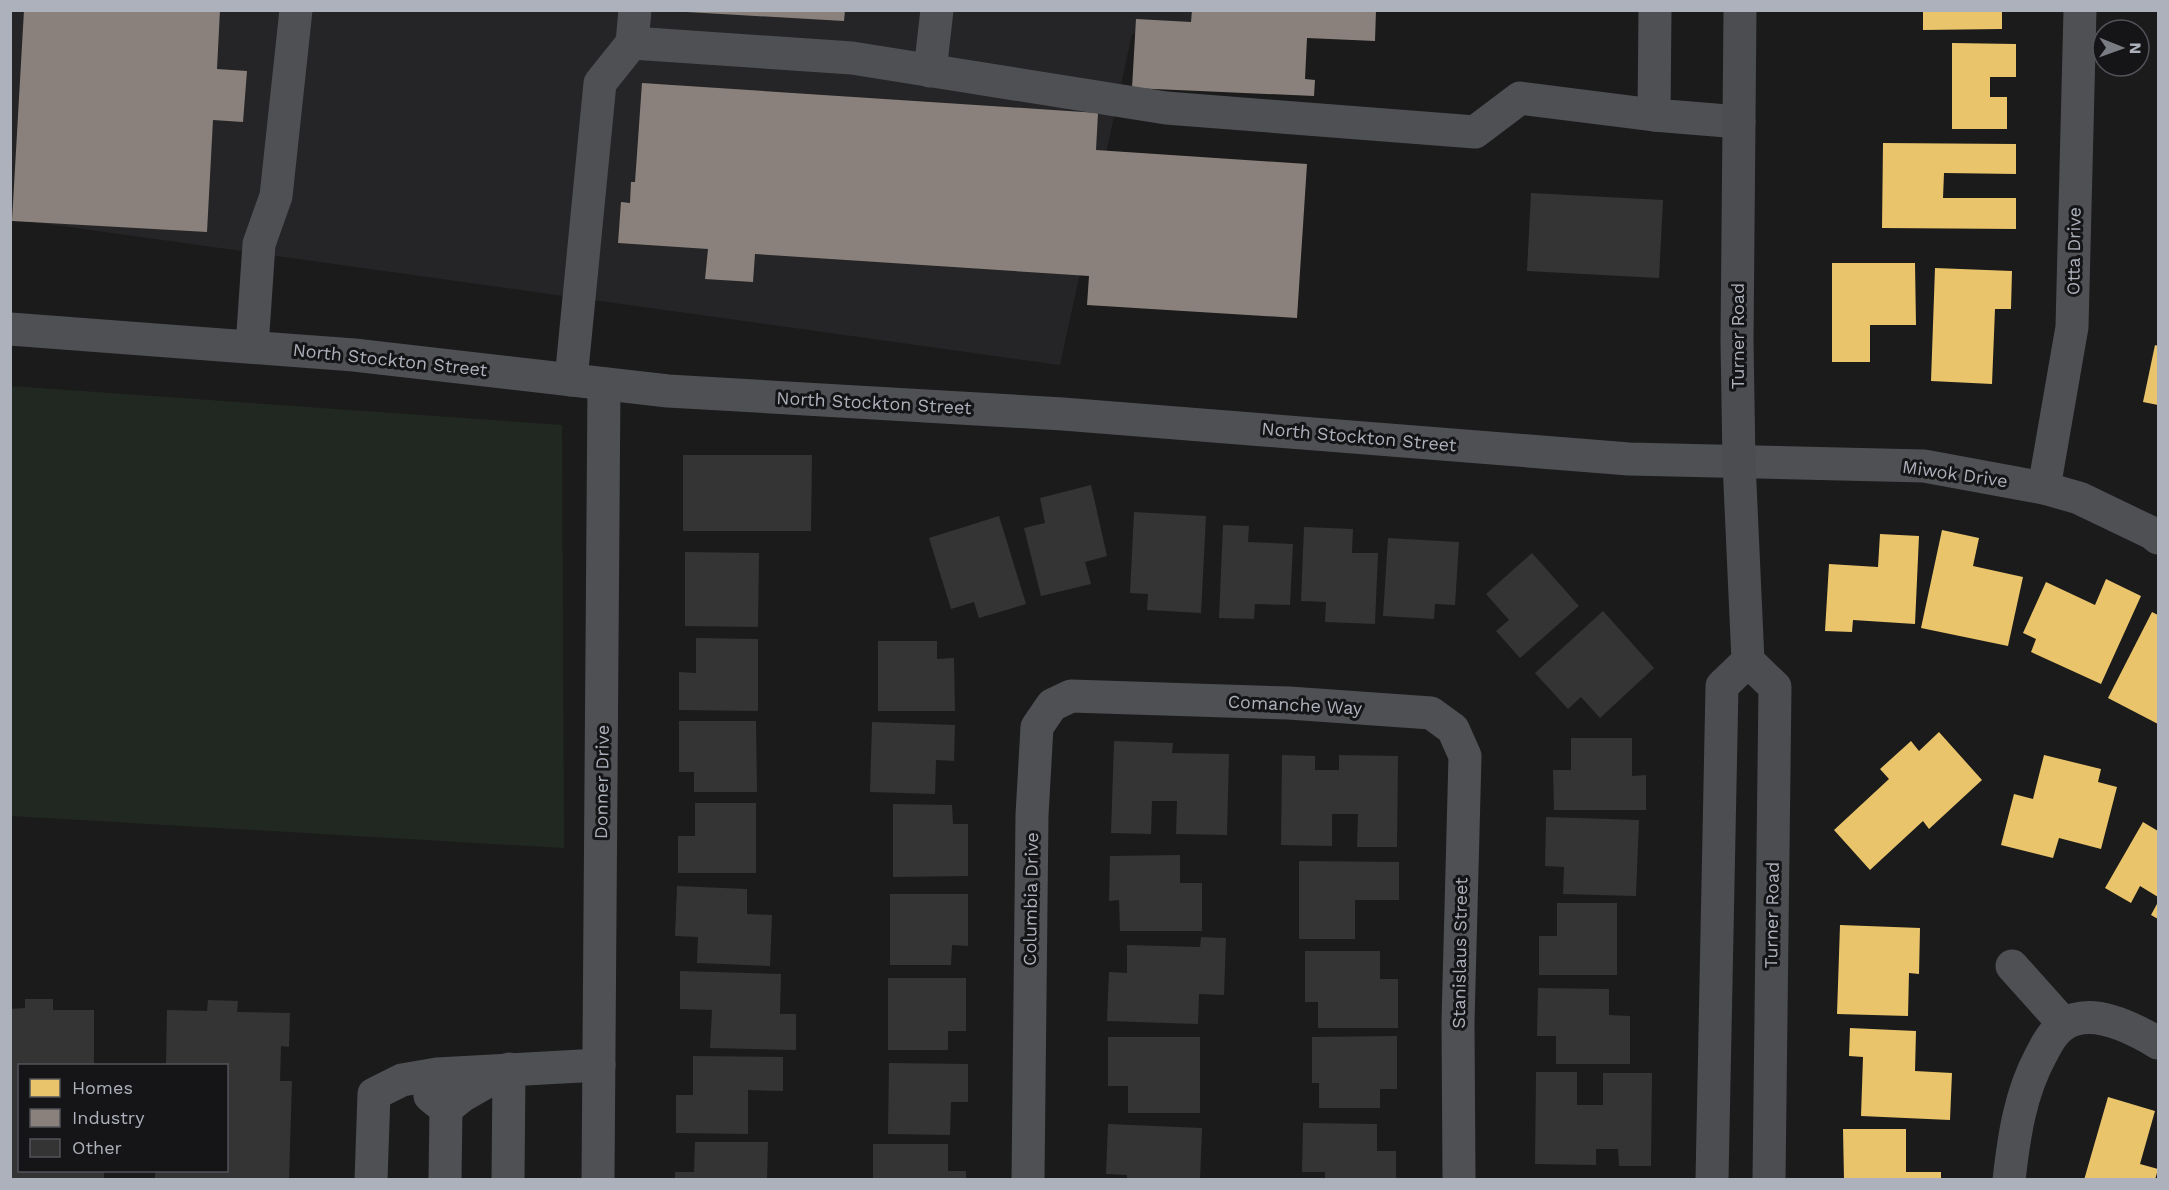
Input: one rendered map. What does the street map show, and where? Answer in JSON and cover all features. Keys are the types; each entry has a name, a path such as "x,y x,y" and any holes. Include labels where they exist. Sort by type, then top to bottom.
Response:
{"main road":[{"name":"Turner Road","path":"1740,10 1737,341 1739,462 1748,661 1775,687 1769,1179"},
{"path":"1712,1179 1722,686 1748,661"}],"street":[{"path":"252,346 259,243 276,196 296,10"},
{"path":"571,380 600,83 632,43 635,10"},
{"path":"930,71 937,10"},
{"path":"1654,10 1654,115"},
{"name":"Otta Drive","path":"2044,489 2072,327 2080,10"},
{"path":"632,43 852,58 1166,108 1475,132 1520,98 1654,115 1739,122"},
{"name":"North Stockton Street","path":"10,329 354,354 668,391 1063,414 1629,459 1739,462"},
{"name":"Donner Drive","path":"597,1179 604,384"},
{"name":"Miwok Drive","path":"1739,462 1924,466 2079,498 2158,538"},
{"name":"Columbia Drive","path":"1028,1179 1032,815 1037,727 1052,705 1071,696 1132,698"},
{"name":"Comanche Way","path":"1132,698 1289,703 1431,713 1452,729"},
{"name":"Stanislaus Street","path":"1452,729 1466,756 1458,1022 1459,1179"},
{"path":"2012,966 2064,1024"},
{"path":"2008,1179 2016,1122 2030,1075 2051,1036 2064,1024 2083,1018 2100,1019 2138,1031 2158,1043"},
{"path":"371,1179 374,1094 402,1080 437,1074 599,1065"},
{"path":"445,1179 447,1109 462,1096 509,1070"},
{"path":"508,1179 509,1070"},
{"path":"402,1080 447,1109"}],"shaded area":[{"path":"11,11 1285,11 1132,34 1060,365 11,219"},
{"path":"11,386 562,425 564,848 11,816"}],"building: Homes":[{"path":"1923,10 2002,10 2002,29 1923,30"},
{"path":"1952,43 2016,44 2016,77 1990,77 1990,97 2007,97 2007,129 1952,129"},
{"path":"1883,143 2016,144 2016,174 1944,173 1943,198 2016,198 2016,229 1882,228"},
{"path":"1832,263 1915,263 1916,325 1870,325 1870,362 1832,362"},
{"path":"1935,268 2012,271 2011,309 1995,309 1992,384 1931,381"},
{"path":"2155,345 2158,346 2158,405 2143,402"},
{"path":"1942,530 1979,538 1973,566 2023,577 2008,646 1921,628"},
{"path":"1880,534 1919,536 1915,624 1853,620 1852,632 1825,631 1829,564 1878,567"},
{"path":"2106,579 2141,596 2101,684 2031,652 2036,639 2023,633 2046,582 2095,605"},
{"path":"2152,612 2158,615 2158,724 2108,698"},
{"path":"1939,732 1982,780 1929,829 1923,821 1870,870 1834,830 1889,779 1880,769 1911,741 1919,751"},
{"path":"2044,755 2101,769 2098,782 2117,787 2101,849 2059,838 2053,858 2001,845 2014,794 2033,799"},
{"path":"2143,822 2158,831 2158,897 2140,886 2131,903 2105,888"},
{"path":"2158,902 2158,919 2151,915"},
{"path":"1840,925 1920,928 1919,974 1909,973 1908,1016 1837,1014"},
{"path":"1850,1028 1916,1031 1915,1071 1952,1073 1950,1120 1861,1116 1863,1057 1849,1056"},
{"path":"2108,1097 2155,1111 2140,1164 2158,1169 2155,1180 2084,1180"},
{"path":"1843,1129 1906,1129 1906,1172 1941,1172 1941,1180 1844,1180"}],"building: Industry":[{"path":"24,10 220,10 217,69 247,71 243,122 213,120 207,232 12,221"},
{"path":"687,10 845,10 844,21 687,12"},
{"path":"1192,10 1376,10 1375,41 1307,38 1305,79 1315,80 1314,96 1132,88 1136,19 1191,22"},
{"path":"642,83 1098,113 1096,150 1307,164 1297,318 1087,305 1089,276 755,254 753,282 705,279 708,249 618,243 621,202 630,203 631,182 635,182"}],"building: Other":[{"path":"1531,193 1663,200 1659,278 1527,271"},
{"path":"683,455 812,455 811,531 683,531"},
{"path":"1091,485 1107,556 1085,562 1091,584 1041,596 1024,528 1045,523 1040,498"},
{"path":"1134,512 1206,516 1201,613 1147,610 1148,594 1130,593"},
{"path":"999,516 1026,604 979,618 974,602 951,609 929,538"},
{"path":"1223,525 1249,526 1248,542 1293,544 1290,605 1255,604 1254,619 1219,618"},
{"path":"1304,527 1353,529 1352,553 1378,553 1375,624 1325,622 1326,602 1301,601"},
{"path":"1388,538 1459,542 1455,605 1435,604 1434,619 1383,616"},
{"path":"685,552 759,553 758,627 685,626"},
{"path":"1532,553 1579,606 1520,658 1496,631 1509,620 1486,594"},
{"path":"1603,611 1654,668 1600,718 1581,697 1568,709 1535,673"},
{"path":"696,638 758,639 758,711 679,710 679,672 696,673"},
{"path":"878,641 937,641 937,659 954,658 955,711 878,711"},
{"path":"679,721 756,721 757,792 694,792 694,772 679,772"},
{"path":"872,722 955,725 954,761 936,760 935,794 870,792"},
{"path":"1571,738 1632,738 1632,776 1646,775 1646,810 1554,810 1553,770 1571,770"},
{"path":"1114,741 1173,743 1172,753 1229,754 1227,835 1176,834 1177,801 1152,801 1151,834 1111,833"},
{"path":"1282,755 1315,756 1315,770 1339,770 1339,755 1398,756 1397,847 1357,847 1358,814 1332,814 1332,846 1281,845"},
{"path":"695,803 756,803 756,873 678,873 678,836 695,836"},
{"path":"893,804 952,805 953,824 968,824 968,876 893,877"},
{"path":"1546,817 1639,820 1636,896 1563,894 1564,867 1545,866"},
{"path":"1180,855 1180,883 1202,883 1202,931 1120,931 1119,900 1109,901 1110,856"},
{"path":"1299,861 1399,862 1399,900 1355,900 1355,939 1299,939"},
{"path":"677,886 747,889 747,914 772,915 770,966 697,963 698,937 675,936"},
{"path":"890,894 968,894 968,946 952,945 951,965 890,965"},
{"path":"1557,903 1617,903 1617,975 1539,975 1539,936 1557,936"},
{"path":"1201,937 1226,938 1224,995 1199,994 1198,1024 1107,1021 1109,972 1127,973 1127,945 1200,947"},
{"path":"1305,951 1380,951 1380,979 1398,979 1398,1028 1318,1028 1318,1002 1305,1002"},
{"path":"680,971 781,974 780,1014 796,1014 796,1050 710,1048 712,1010 680,1009"},
{"path":"888,978 966,978 966,1031 948,1031 948,1050 888,1050"},
{"path":"1538,988 1609,989 1609,1015 1630,1016 1630,1064 1556,1064 1556,1036 1537,1036"},
{"path":"25,999 53,999 53,1010 94,1010 94,1064 18,1064 18,1172 104,1172 104,1180 10,1180 10,1009 25,1008"},
{"path":"208,1000 238,1001 237,1012 290,1013 289,1047 281,1046 280,1081 292,1081 289,1180 155,1180 155,1172 228,1172 228,1064 166,1064 167,1010 207,1011"},
{"path":"1397,1036 1397,1089 1380,1089 1380,1108 1319,1108 1319,1083 1312,1083 1312,1037"},
{"path":"1108,1037 1200,1037 1200,1113 1128,1113 1128,1086 1108,1086"},
{"path":"693,1056 783,1057 783,1091 748,1090 748,1134 676,1133 676,1095 693,1095"},
{"path":"889,1063 968,1064 968,1102 951,1102 950,1135 888,1134"},
{"path":"1536,1072 1577,1072 1577,1105 1603,1105 1603,1073 1652,1073 1651,1166 1619,1166 1618,1149 1596,1149 1596,1165 1535,1164"},
{"path":"1303,1123 1377,1124 1377,1151 1396,1151 1396,1180 1325,1180 1325,1172 1302,1172"},
{"path":"1108,1124 1202,1128 1200,1180 1127,1180 1127,1175 1106,1174"},
{"path":"695,1142 768,1142 767,1180 675,1180 675,1172 694,1172"},
{"path":"873,1144 948,1144 948,1171 966,1171 966,1180 873,1180"}]}
